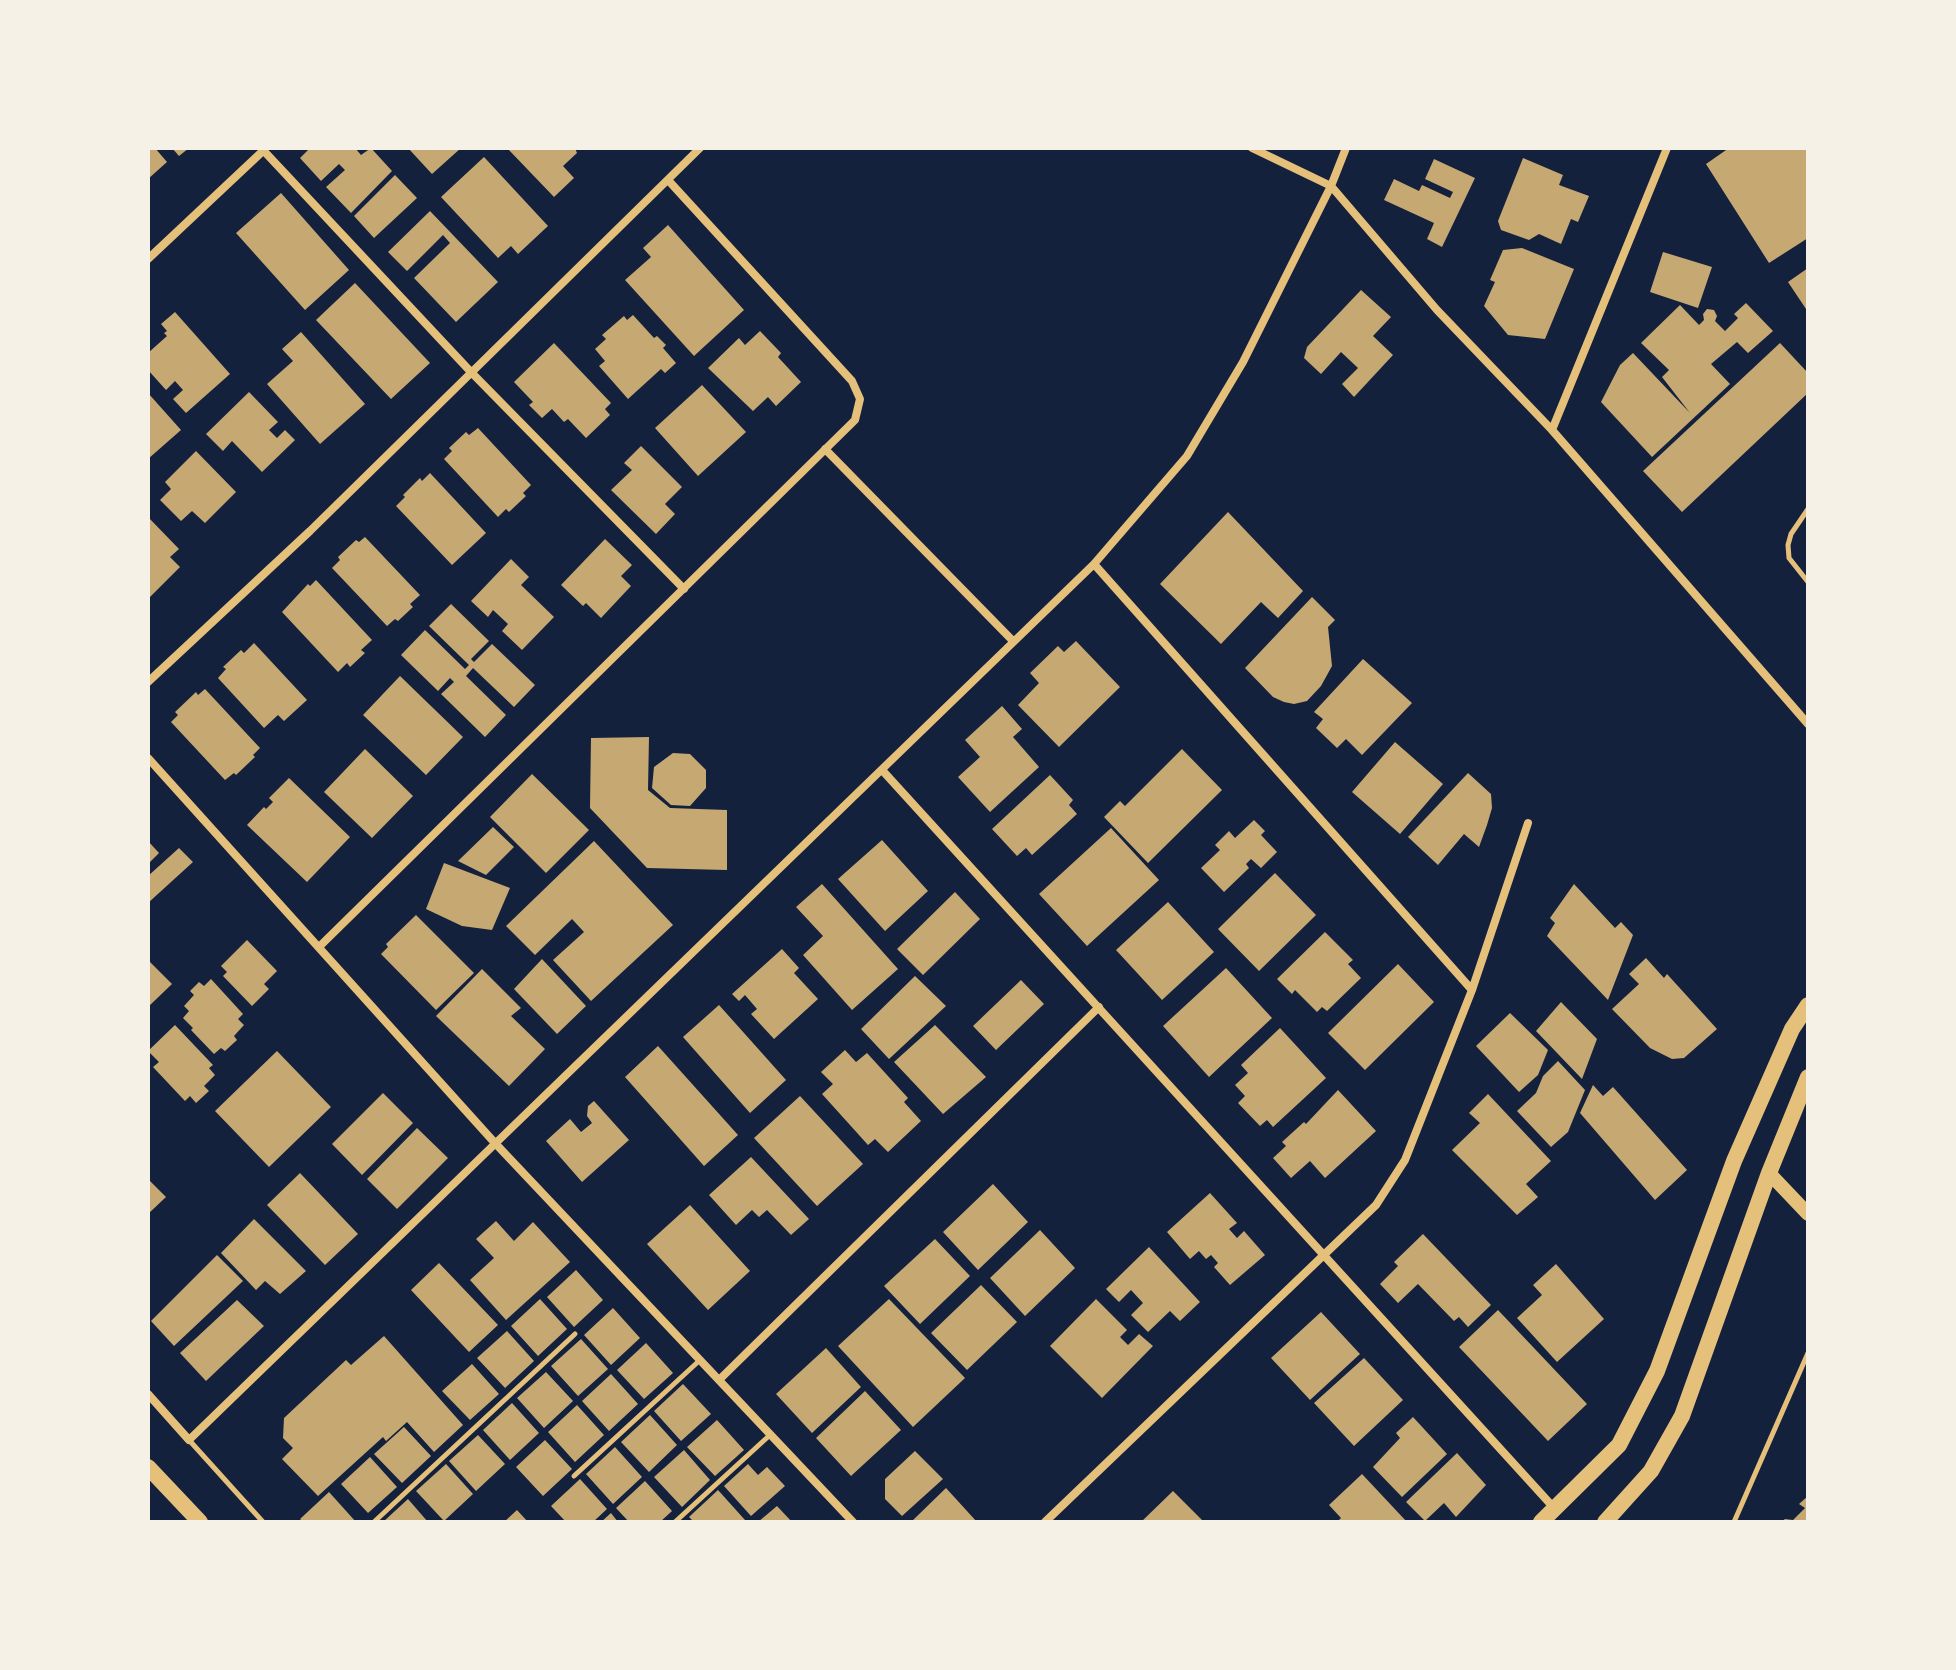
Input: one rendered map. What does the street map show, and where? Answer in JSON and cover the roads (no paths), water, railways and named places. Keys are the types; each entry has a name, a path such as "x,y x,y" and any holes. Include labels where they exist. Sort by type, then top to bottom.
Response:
{"main road":[{"path":"1541,1522 1619,1445 1657,1371 1734,1161 1792,1029 1808,1005"},
{"path":"1605,1522 1651,1471 1682,1416 1769,1173 1808,1077"},
{"path":"148,1467 200,1522"}],"street":[{"path":"148,682 310,531 700,148"},
{"path":"1252,148 1331,186 1437,310 1552,430 1808,724"},
{"path":"148,1394 189,1440 1094,564 1187,456 1243,362 1331,186 1346,148"},
{"path":"1552,430 1667,148"},
{"path":"148,259 265,149 470,371 684,589"},
{"path":"320,946 855,420 860,399 852,381 668,180"},
{"path":"825,449 1013,641"},
{"path":"1094,564 1472,990"},
{"path":"148,758 494,1142 853,1522"},
{"path":"882,770 1555,1509"},
{"path":"1045,1522 1376,1205 1405,1160 1472,990 1528,823"},
{"path":"719,1380 1099,1007"},
{"path":"1769,1173 1808,1214"}],"lane":[{"path":"1808,509 1791,534 1788,545 1789,558 1808,582"},
{"path":"374,1522 575,1334"},
{"path":"1734,1522 1808,1353"},
{"path":"574,1476 700,1360"},
{"path":"675,1522 771,1434"},
{"path":"189,1440 263,1522"}]}
